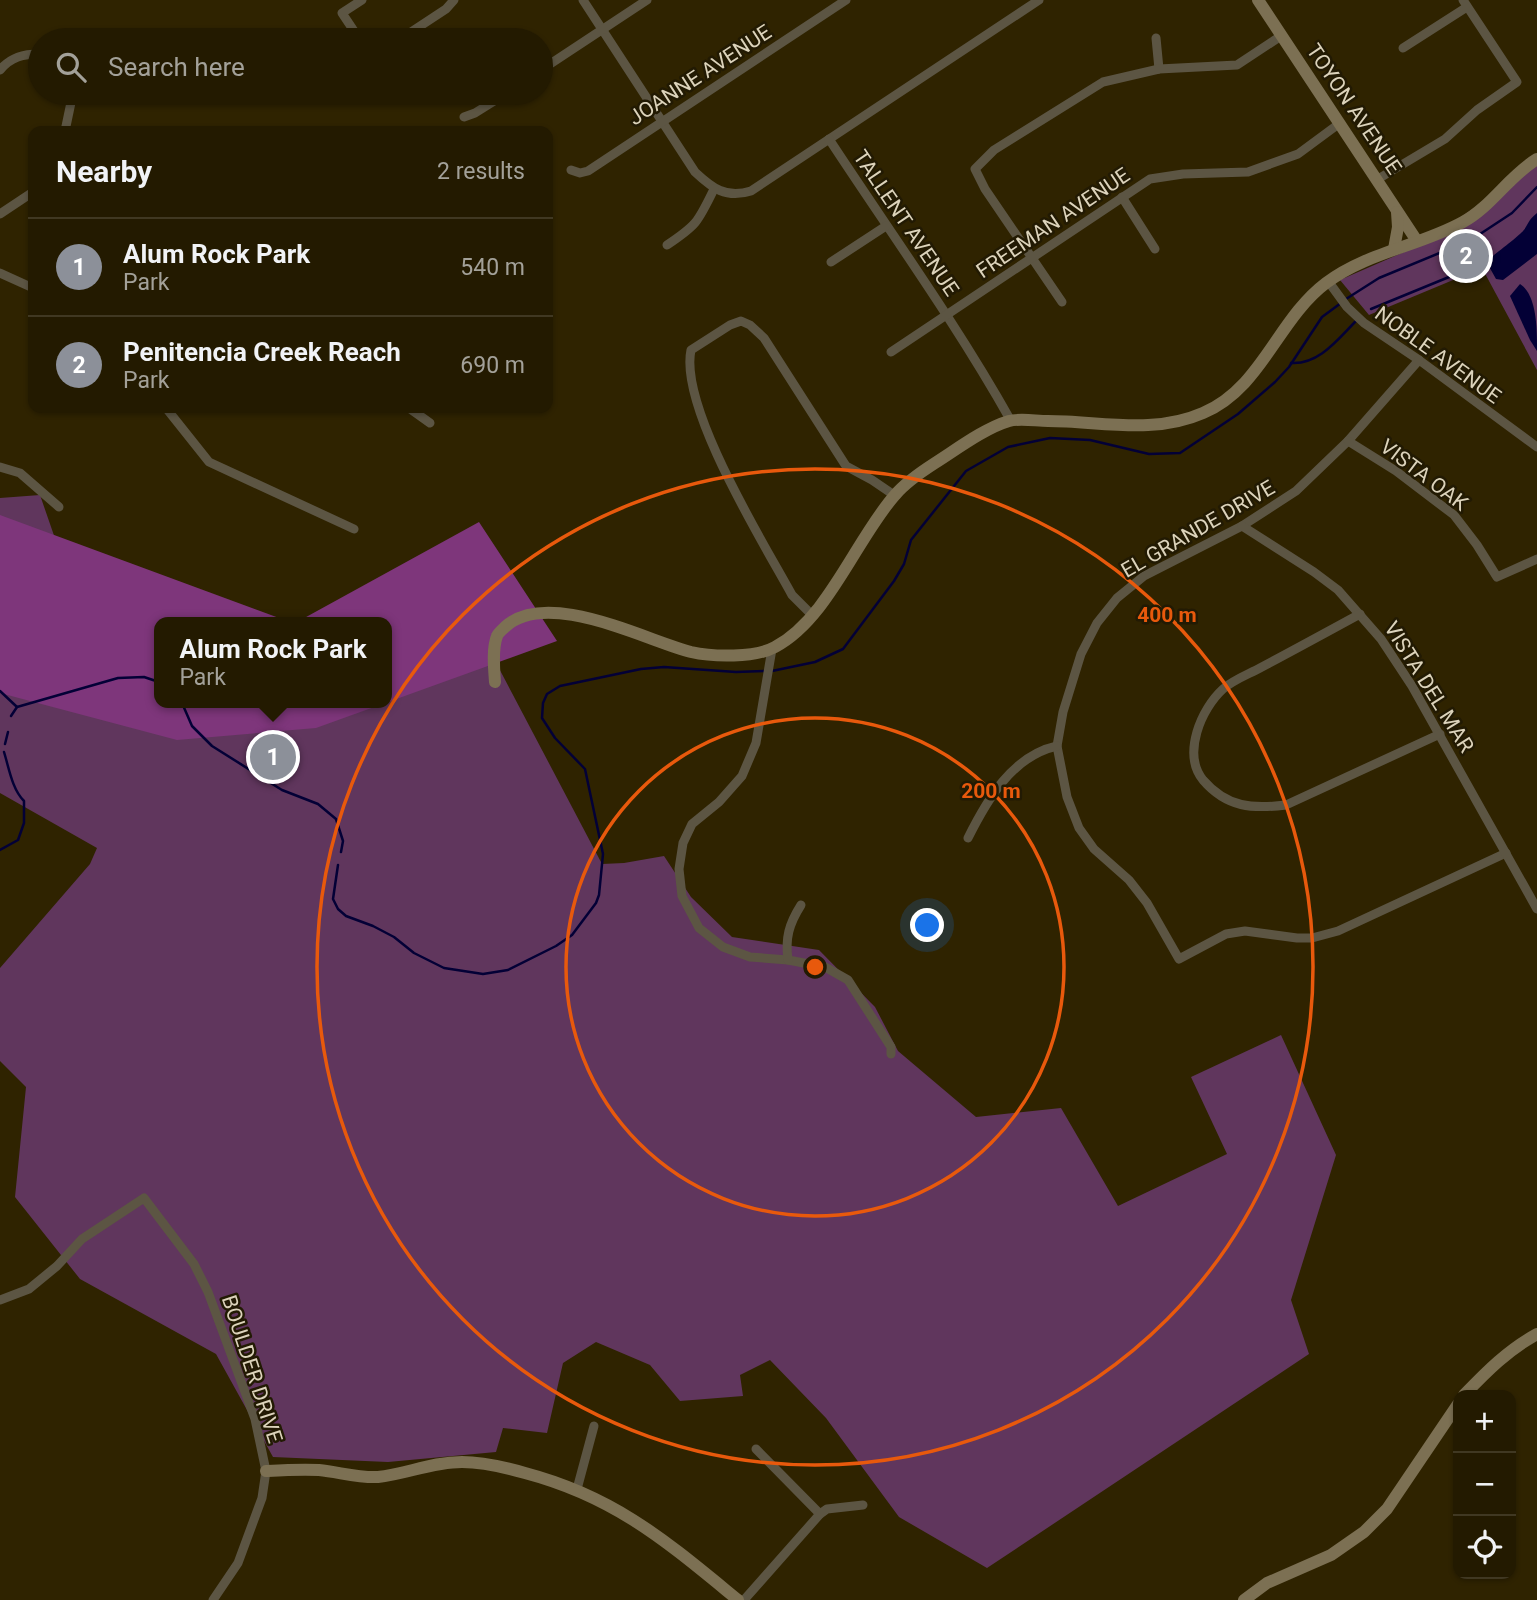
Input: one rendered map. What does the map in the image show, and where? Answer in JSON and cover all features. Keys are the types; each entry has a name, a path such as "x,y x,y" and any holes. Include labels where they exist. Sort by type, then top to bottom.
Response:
{"street":[{"path":"352,28 342,13 362,0"},
{"path":"417,28 446,9 454,0"},
{"path":"583,0 695,172 714,189 699,221 667,245"},
{"path":"553,62 647,0"},
{"name":"JOANNE AVENUE","path":"571,170 580,173 588,171 846,0"},
{"path":"829,139 1039,0"},
{"name":"TOYON AVENUE","path":"1258,0 1417,241"},
{"path":"1378,179 1445,139 1477,110 1517,82 1465,3 1403,48"},
{"path":"1062,302 985,189 975,169 994,150 1103,82 1160,69 1237,65 1281,36"},
{"path":"1156,38 1160,69"},
{"path":"0,70 14,58 28,54"},
{"path":"66,126 70,105"},
{"path":"464,117 488,105"},
{"name":"FREEMAN AVENUE","path":"891,352 1150,179 1182,174 1248,172 1298,154 1340,123"},
{"name":"TALLENT AVENUE","path":"714,189 728,194 751,191 829,139 947,316 1011,421"},
{"path":"495,681 494,656 497,636 501,631 521,617 560,612 592,618 694,652 742,655 772,649 794,635 812,615 894,495 916,475 967,442 1011,421 1078,421 1148,426 1172,423 1203,413 1235,394 1298,311 1328,281 1394,249 1466,221 1525,166 1537,159"},
{"path":"0,214 28,195"},
{"path":"1122,197 1155,249"},
{"path":"1394,249 1398,228 1397,208"},
{"path":"831,262 886,226"},
{"path":"0,273 28,286"},
{"name":"NOBLE AVENUE","path":"1328,281 1347,307 1364,323 1537,447"},
{"path":"812,615 792,596 712,447 690,371 691,350 730,325 741,321 750,325 764,338 846,466 894,495"},
{"name":"EL GRANDE DRIVE","path":"1419,360 1348,441 1296,491 1242,526 1144,576 1117,598 1097,623 1081,654 1063,712 1057,746 1067,797 1079,828 1094,849 1129,880 1147,903 1179,959 1226,934 1236,932 1312,938 1338,931 1506,853"},
{"path":"170,413 209,462 354,529"},
{"path":"416,413 430,423"},
{"name":"VISTA OAK","path":"1348,441 1396,471 1454,515 1497,578 1537,559"},
{"path":"0,467 20,473 59,506"},
{"name":"VISTA DEL MAR","path":"1242,526 1338,590 1381,639 1440,734 1537,909"},
{"path":"1360,614 1224,688 1206,711 1195,740 1195,767 1202,779 1224,798 1241,805 1258,808 1286,805 1440,734"},
{"path":"772,649 756,743 742,776 719,802 692,824 682,843 679,869 682,896 699,928 723,947 750,957 825,967 848,980 891,1047 891,1054"},
{"path":"968,838 984,806 1006,777 1042,749 1057,746"},
{"path":"788,960 785,943 790,922 801,905"},
{"name":"BOULDER DRIVE","path":"0,1300 29,1289 57,1266 82,1239 144,1198 194,1264 208,1292 255,1419 266,1471 262,1498 238,1563 213,1600"},
{"path":"1469,1390 1517,1345 1537,1334"},
{"path":"1244,1600 1267,1583 1331,1555 1364,1532 1387,1509 1453,1411"},
{"path":"577,1489 594,1426"},
{"path":"756,1449 820,1514"},
{"path":"266,1471 321,1471 376,1477 439,1463 463,1462 510,1469 577,1489 633,1518 663,1538 738,1600"},
{"path":"744,1600 820,1514 827,1509 863,1505"}],"shaded area":[{"path":"1537,165 1537,370 1482,268 1369,315 1340,280 1420,245"},
{"path":"1537,213 1537,254 1503,280 1496,279 1486,261 1521,233"},
{"path":"1520,284 1526,289 1533,304 1537,351 1510,296"},
{"path":"40,495 68,576 154,696 154,708 392,708 392,619 452,579 602,864 664,856 691,897 732,937 819,950 875,1007 898,1051 976,1117 1061,1108 1118,1206 1227,1154 1191,1077 1281,1035 1336,1155 1291,1300 1309,1354 987,1568 899,1517 826,1418 770,1360 740,1375 743,1396 680,1401 650,1365 596,1342 563,1363 547,1433 503,1428 496,1452 388,1462 273,1457 216,1354 80,1279 15,1197 26,1087 0,1061 0,968 90,864 97,848 0,793 0,498"},
{"path":"0,515 276,617 154,617 154,708 371,708 316,728 177,740 0,693"},
{"path":"479,522 557,641 392,700 392,617 306,617"}],"waterway":[{"path":"1346,299 1379,278 1471,240 1512,213 1537,187"},
{"path":"1371,309 1488,261"},
{"path":"772,671 815,662 843,649 894,581 904,564 911,540 966,471 1008,447 1050,438 1090,440 1149,454 1180,453 1238,414 1275,382 1289,367 1322,317 1341,303"},
{"path":"1291,363 1301,363 1319,355 1356,321"},
{"path":"338,865 333,899 338,909 346,916 394,937 414,953 444,968 483,974 508,970 572,935 599,895 603,854 585,769 555,738 542,718 547,694 560,686 641,669 664,667 736,672 765,671"},
{"path":"0,691 17,707 118,678 144,677 154,680"},
{"path":"11,716 17,707"},
{"path":"184,708 192,726 212,746 282,790 318,804 336,819 343,841 341,852"},
{"path":"5,744 8,732"},
{"path":"0,850 18,840 24,823 24,801 14,784 4,752"}],"place":[{"name":"Penitencia Creek Reach","path":"1466,256"},
{"name":"Alum Rock Park","path":"273,757"}]}
